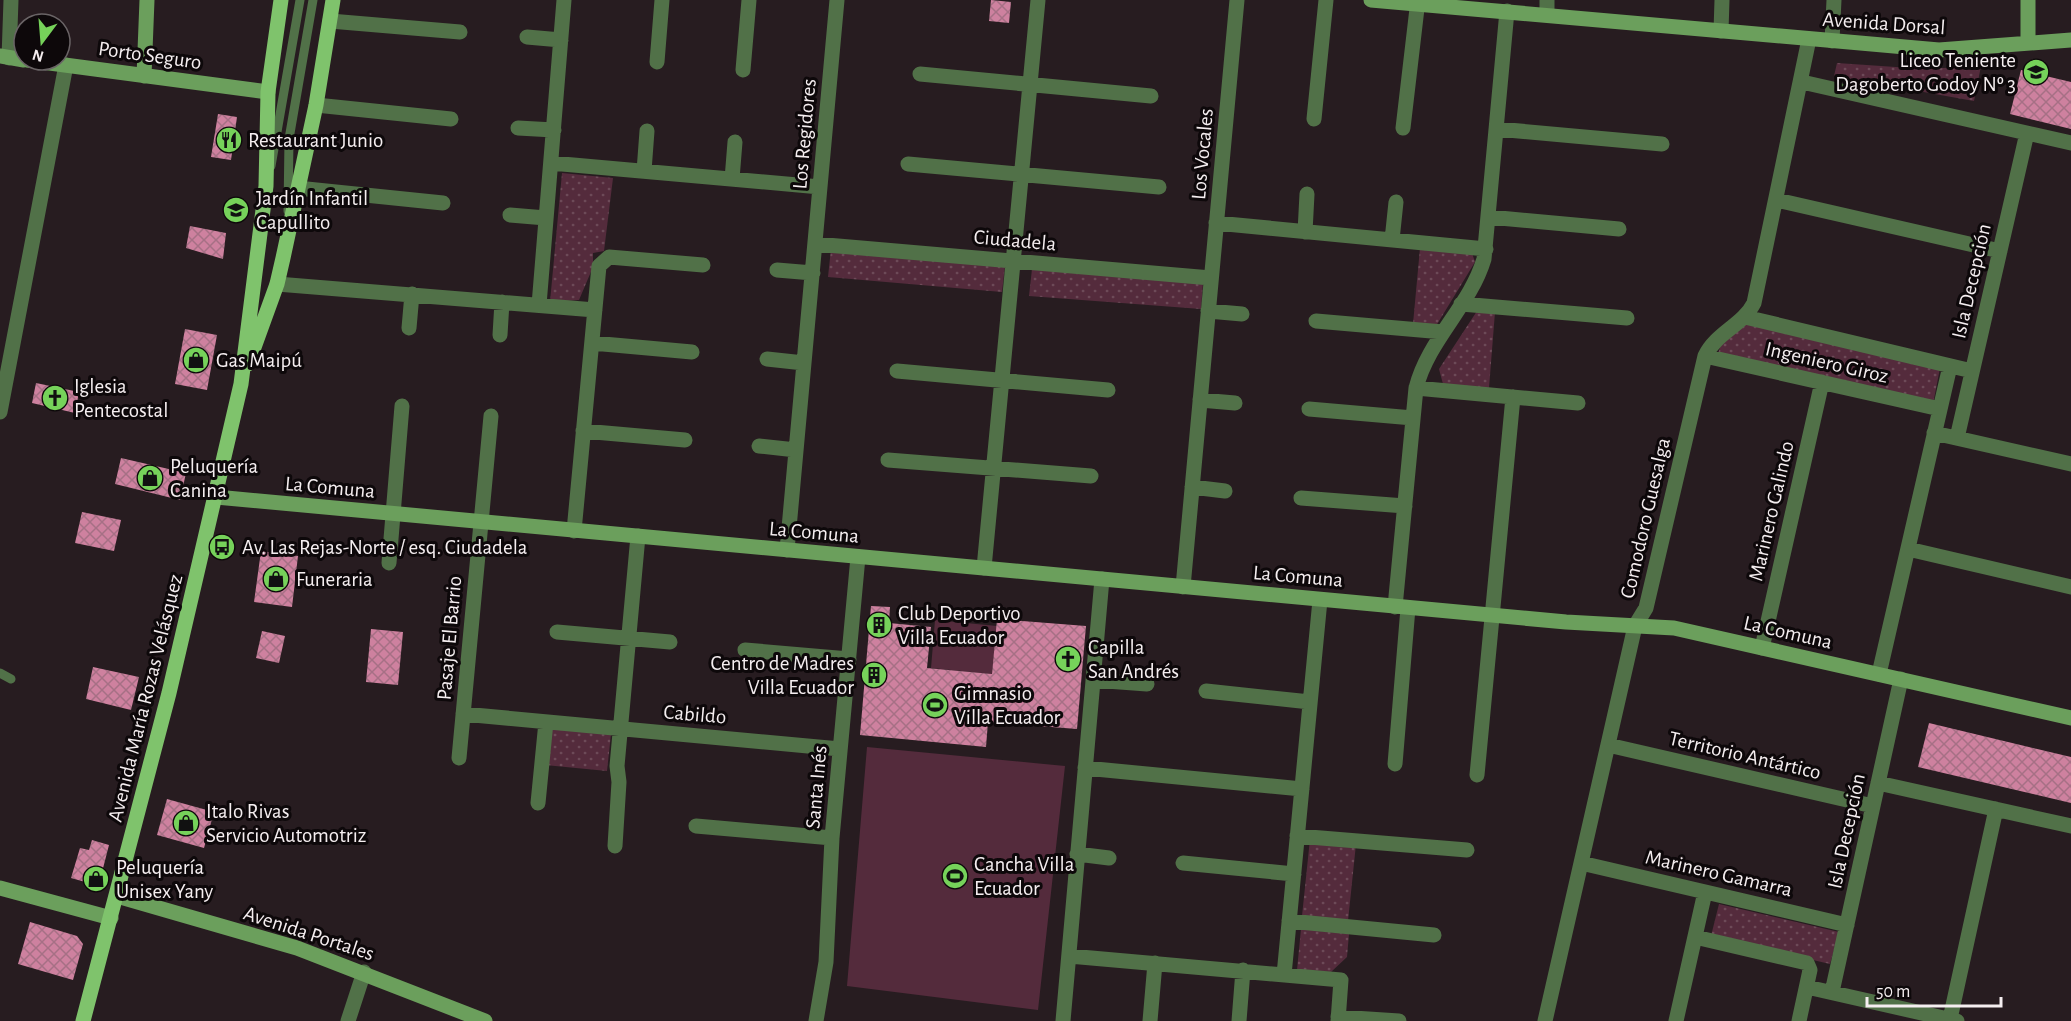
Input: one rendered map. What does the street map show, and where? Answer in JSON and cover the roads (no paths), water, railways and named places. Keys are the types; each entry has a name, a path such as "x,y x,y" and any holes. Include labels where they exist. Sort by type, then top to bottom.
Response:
{"main road":[{"name":"Avenida María Rozas Velásquez","path":"83,1021 117,896 216,498 241,384 266,186 268,92 281,0"},
{"name":"Avenida María Rozas Velásquez","path":"241,384 277,284 316,105 333,0"}],"street":[{"path":"144,76 147,0"},
{"path":"539,305 564,0"},
{"path":"657,62 662,0"},
{"path":"743,70 749,0"},
{"name":"Los Regidores","path":"787,550 837,0"},
{"path":"984,568 1038,0"},
{"name":"Los Vocales","path":"1183,587 1237,0"},
{"path":"1314,119 1326,0"},
{"name":"Avenida Dorsal","path":"1371,0 1418,1 1507,10 1547,7 1721,31 1939,50 2071,40"},
{"path":"1721,31 1722,0"},
{"path":"1832,41 1834,0"},
{"path":"2028,0 2028,42"},
{"path":"1403,128 1418,1"},
{"path":"1395,764 1404,506 1416,387 1422,368 1481,269 1486,249 1507,10"},
{"path":"330,21 460,32"},
{"path":"526,37 561,40"},
{"name":"Comodoro Guesalga","path":"1545,1021 1635,627 1646,608 1705,356 1713,343 1745,316 1756,297 1809,39"},
{"name":"Porto Seguro","path":"72,66 268,92"},
{"path":"0,412 65,72"},
{"path":"920,74 1151,96"},
{"path":"1802,82 2071,143"},
{"path":"316,105 451,119"},
{"path":"518,128 554,130"},
{"path":"1497,129 1662,144"},
{"path":"644,171 647,131"},
{"name":"Isla Decepción","path":"1957,438 2027,133"},
{"path":"732,179 735,142"},
{"path":"551,163 820,187"},
{"path":"908,164 1159,187"},
{"path":"297,188 443,202"},
{"path":"1305,232 1308,194"},
{"path":"1777,200 2000,251"},
{"path":"1392,240 1396,202"},
{"path":"510,215 546,218"},
{"path":"1488,217 1619,230"},
{"path":"1216,223 1486,249"},
{"name":"Ciudadela","path":"815,244 1211,278"},
{"path":"574,531 599,266 609,257 703,265"},
{"path":"777,270 813,273"},
{"path":"277,284 595,310"},
{"path":"409,328 412,294"},
{"path":"500,335 502,302"},
{"path":"1461,304 1627,318"},
{"path":"1208,311 1242,314"},
{"name":"Ingeniero Giroz","path":"1745,316 1972,371"},
{"path":"1316,321 1443,332"},
{"path":"592,343 693,352"},
{"name":"Ingeniero Giroz","path":"1705,356 1940,409"},
{"path":"767,359 804,363"},
{"name":"Isla Decepción","path":"1879,674 1950,366"},
{"path":"897,371 1108,390"},
{"name":"Marinero Galindo","path":"1762,648 1822,382"},
{"path":"1416,387 1578,403"},
{"path":"1477,775 1513,396"},
{"path":"1200,400 1235,403"},
{"path":"388,563 402,406"},
{"path":"1309,409 1413,418"},
{"name":"Pasaje El Barrio","path":"459,758 491,416"},
{"path":"583,431 685,440"},
{"path":"1934,433 2071,464"},
{"path":"759,446 796,450"},
{"path":"888,460 1091,476"},
{"path":"1192,487 1225,491"},
{"name":"La Comuna","path":"216,498 1491,616 1674,628 2071,718"},
{"path":"1301,498 1404,506"},
{"path":"615,846 620,729 638,536"},
{"path":"1908,549 2071,587"},
{"name":"Santa Inés","path":"816,1021 826,962 832,838 858,557"},
{"path":"1063,1021 1102,579"},
{"path":"1284,975 1320,600"},
{"path":"556,632 670,642"},
{"path":"745,650 849,659"},
{"name":"Isla Decepción","path":"1832,992 1901,679"},
{"path":"1093,680 1147,684"},
{"path":"1206,691 1310,702"},
{"name":"Cabildo","path":"463,714 840,749"},
{"path":"538,803 546,722"},
{"name":"Territorio Antártico","path":"1608,745 1873,806"},
{"path":"1085,768 1302,789"},
{"path":"1878,783 2071,826"},
{"path":"1807,987 1953,1020 1996,809"},
{"path":"696,826 832,838"},
{"path":"1297,836 1467,850"},
{"path":"1077,854 1109,858"},
{"path":"1183,863 1294,874"},
{"name":"Marinero Gamarra","path":"1581,863 1847,925"},
{"path":"0,888 111,918"},
{"path":"1676,1021 1705,892"},
{"name":"Avenida Portales","path":"117,896 297,948 364,972 485,1021"},
{"path":"1289,921 1434,935"},
{"path":"1695,937 1809,965 1807,987 1799,1021"},
{"path":"1069,956 1341,980 1338,1019 1399,1021"},
{"path":"1150,1021 1155,963"},
{"path":"1239,1021 1243,970"},
{"path":"348,1021 364,972"}],"lane":[{"path":"266,186 276,148 300,0"},
{"path":"289,225 287,186 289,139 313,0"},
{"path":"0,673 11,679"}],"place":[{"name":"Liceo Teniente Dagoberto Godoy Nº 3","path":"2036,72"},
{"name":"Restaurant Junio","path":"229,140"},
{"name":"Jardín Infantil Capullito","path":"236,210"},
{"name":"Gas Maipú","path":"196,360"},
{"name":"Iglesia Pentecostal","path":"55,398"},
{"name":"Peluquería Canina","path":"150,478"},
{"name":"Av. Las Rejas-Norte / esq. Ciudadela","path":"222,547"},
{"name":"Funeraria","path":"276,579"},
{"name":"Club Deportivo Villa Ecuador","path":"879,625"},
{"name":"Capilla San Andrés","path":"1068,659"},
{"name":"Centro de Madres Villa Ecuador","path":"874,675"},
{"name":"Gimnasio Villa Ecuador","path":"935,705"},
{"name":"Italo Rivas Servicio Automotriz","path":"186,823"},
{"name":"Cancha Villa Ecuador","path":"955,876"},
{"name":"Peluquería Unisex Yany","path":"96,879"}]}
